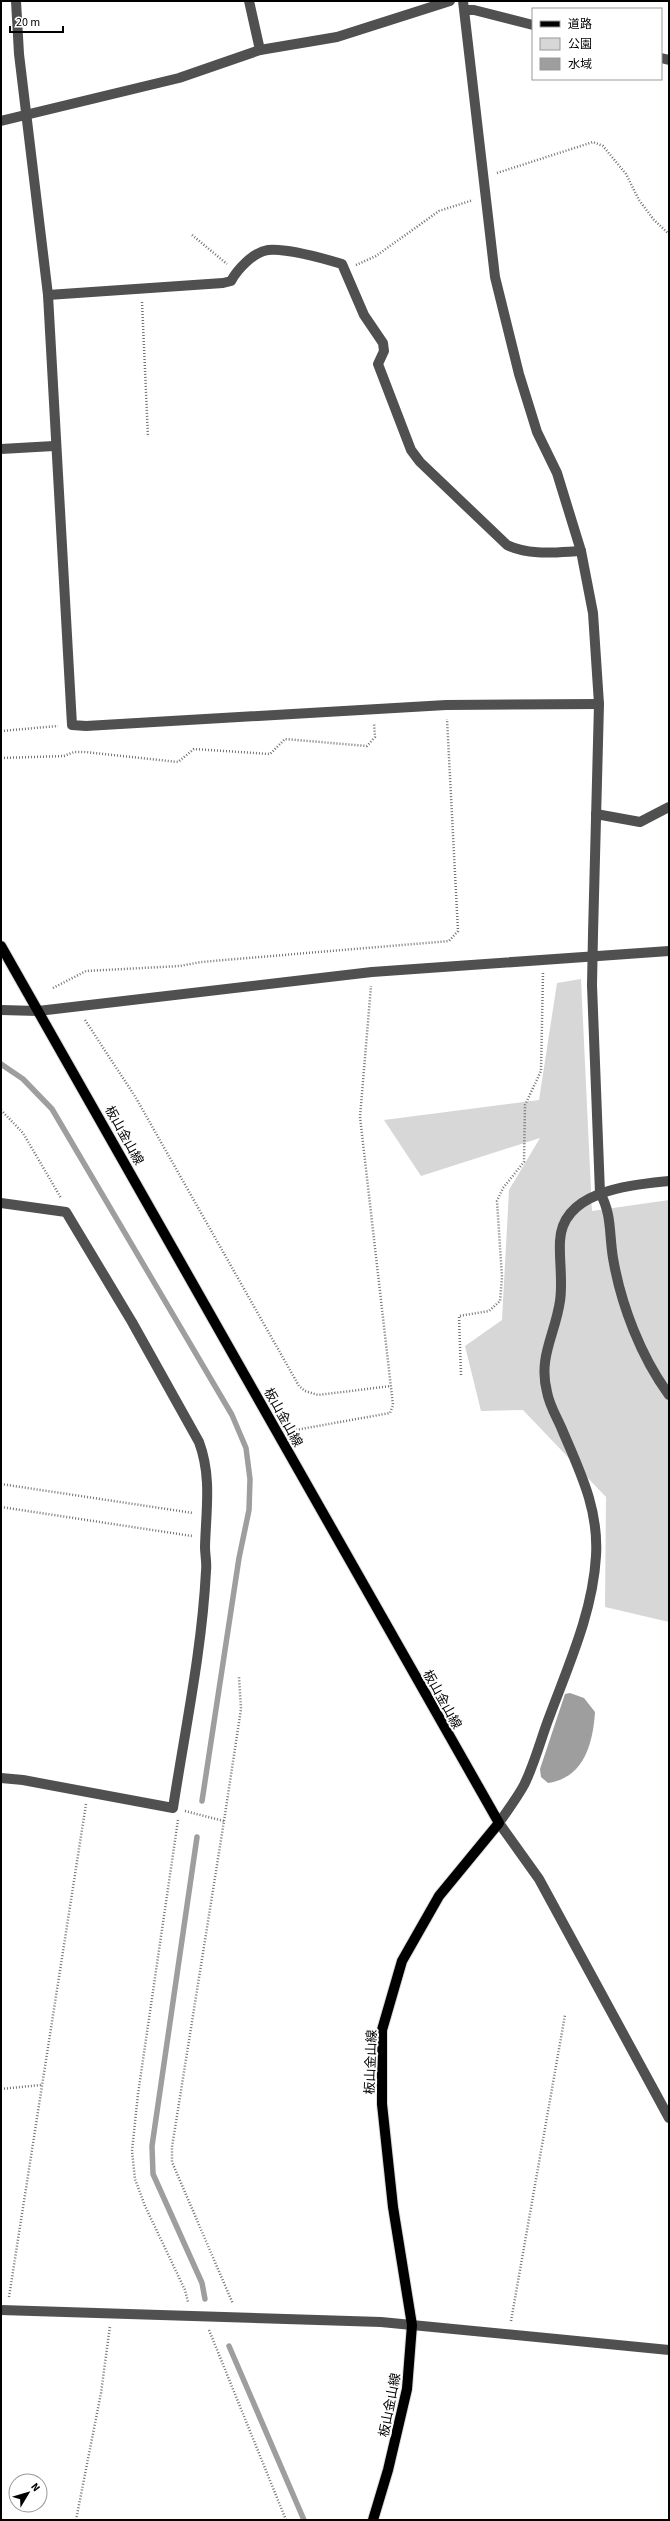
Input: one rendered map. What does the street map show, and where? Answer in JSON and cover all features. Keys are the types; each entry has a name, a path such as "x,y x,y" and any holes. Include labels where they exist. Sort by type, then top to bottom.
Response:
{"main road":[{"name":"板山金山線","path":"1,946 499,1823 435,1902 402,1961 382,2030 382,2104 393,2207 412,2325 407,2389 388,2470 373,2520"}],"street":[{"path":"16,1 19,54 48,295 54,446 72,724 86,726 446,704 599,704"},
{"path":"249,1 260,50"},
{"path":"1,121 27,113 178,78 260,50 337,37 450,1"},
{"path":"532,25 464,6 495,277 519,374 537,432 556,473 581,551 592,613 599,704 592,985 600,1193 608,1208 613,1258 621,1291 646,1356 669,1395"},
{"path":"48,295 142,290 231,282 236,272 256,255 268,250 294,253 342,264 364,315 384,343 384,351 378,364 411,450 420,462 507,545 516,549 536,552 581,551"},
{"path":"1,449 54,446"},
{"path":"596,814 640,822 669,807"},
{"path":"1,1010 38,1011 372,972 669,951"},
{"path":"669,1181 613,1188 600,1193 573,1212 564,1225 560,1239 560,1300 544,1358 543,1373 547,1395 590,1495 596,1522 596,1557 591,1594 575,1647 524,1786 499,1823 539,1879 669,2118"},
{"path":"1,1203 66,1212 132,1322 199,1442 204,1456 209,1484 206,1570 195,1669 176,1809 23,1780 1,1778"},
{"path":"4,2310 381,2322 669,2350"}],"path":[{"path":"483,177 593,142 603,146 626,174 639,200 654,220 669,234"},
{"path":"342,264 355,265 376,256 439,211 485,197"},
{"path":"192,235 236,272"},
{"path":"142,290 148,437"},
{"path":"53,988 86,971 180,966 201,962 449,941 458,932 446,704"},
{"path":"1,758 64,756 74,752 85,752 178,762 194,748 270,754 285,739 367,746 375,737 373,709"},
{"path":"1,731 72,724"},
{"path":"461,1375 459,1316 489,1312 496,1307 502,1292 497,1201 503,1188 521,1169 525,1156 525,1105 539,1077 542,1064 542,959"},
{"path":"278,1433 390,1413 393,1405 360,1117 372,972"},
{"path":"76,1006 136,1098 299,1386 305,1391 318,1394 391,1386"},
{"path":"1,1110 23,1133 64,1203 66,1212"},
{"path":"1,1484 207,1516"},
{"path":"1,1507 196,1536 206,1536"},
{"path":"235,2318 235,2309 172,2162 172,2147 241,1709 239,1677"},
{"path":"4,2310 88,1793"},
{"path":"186,2316 188,2301 185,2290 145,2206 135,2179 132,2151 138,2094 176,1809 224,1821"},
{"path":"509,2334 565,2015"},
{"path":"1,2089 41,2085"},
{"path":"76,2520 103,2378 111,2314"},
{"path":"204,2317 286,2520"}],"green space":[{"path":"581,979 592,1211 669,1200 669,1622 605,1607 606,1497 523,1410 481,1411 465,1346 502,1320 509,1190 540,1138 421,1176 384,1120 539,1100 557,983"}],"water":[{"path":"570,1693 584,1698 595,1712 592,1735 589,1747 578,1767 560,1780 548,1783 541,1777 540,1769 565,1694"}],"waterway":[{"path":"1,1064 23,1079 52,1109 232,1415 246,1448 250,1479 249,1510 239,1558 202,1801"},
{"path":"197,1837 152,2146 153,2174 202,2283 205,2299"},
{"path":"229,2346 304,2520"}]}
